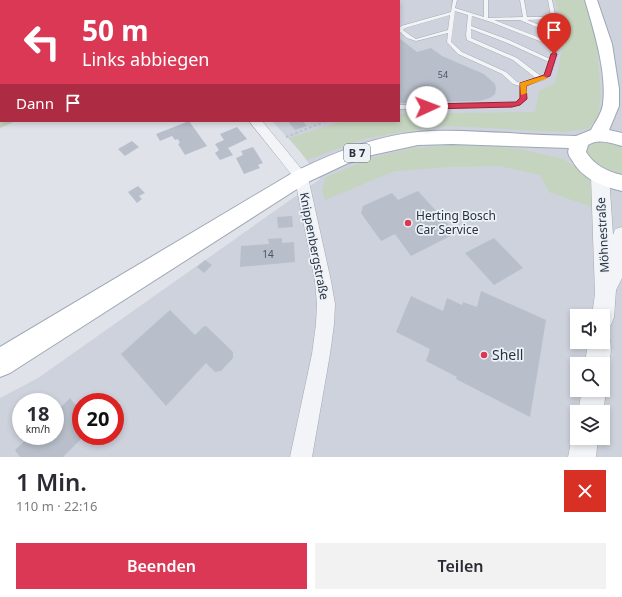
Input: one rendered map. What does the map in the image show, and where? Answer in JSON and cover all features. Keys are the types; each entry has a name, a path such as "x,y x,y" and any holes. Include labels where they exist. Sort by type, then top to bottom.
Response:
{"main road":[{"path":"591,0 605,44 614,102 622,129"},
{"path":"598,135 614,102"},
{"path":"622,140 598,135 590,136 579,150 591,171 600,176 622,183"},
{"name":"B 7","path":"0,363 301,177 329,164 386,144 407,140 442,137 461,136 496,139 579,150"}],"street":[{"name":"Knippenbergstraße","path":"256,122 301,177 320,262 326,304 321,354 301,457"},
{"name":"Möhnestraße","path":"600,176 606,294 604,309"},
{"name":"Möhnestraße","path":"606,294 620,253 622,235"},
{"path":"582,457 585,445"}],"lane":[{"path":"454,0 449,30 449,42 455,49 504,73 515,83 522,85 541,79 549,73 556,46 557,34 550,0"},
{"path":"486,0 486,19"},
{"path":"522,0 525,18"},
{"path":"449,30 416,40 400,30 403,27 452,11 470,14 486,19 556,46"},
{"path":"470,14 468,37 470,40 515,59 541,79"},
{"path":"519,18 557,34"},
{"path":"486,19 554,18"},
{"path":"469,27 507,41 552,62"},
{"path":"400,107 512,105 523,99 522,85"}],"path":[{"path":"272,142 323,122"}],"shaded area":[{"path":"400,0 622,0 622,457 0,457 0,398 38,378 320,179 299,150 273,122 400,122"}],"green space":[{"path":"555,0 584,0 596,38 601,95 598,117 588,129 563,132 447,126 364,139 307,160 289,138 340,122 400,122 400,114 535,112 539,91 555,83 560,61 562,42 561,22"},
{"path":"0,122 14,122 0,128"},
{"path":"605,140 622,145 622,178 604,172 586,153 586,149 589,144"},
{"path":"460,144 490,145 524,150 563,159 577,168 590,180 592,207 549,192 540,175 500,166 451,167 395,171 325,200 322,190 326,177 364,161 382,155 415,148"}],"building":[{"path":"400,39 417,52 431,48 442,56 484,74 495,84 496,89 495,94 490,98 479,101 400,103"},
{"path":"190,122 207,146 185,155 178,144 180,143 178,139 175,140 172,136 160,141 156,134"},
{"path":"289,122 304,122 307,126 295,130"},
{"path":"237,127 247,139 228,148 233,155 220,160 215,153 219,150 215,144 224,140 220,134"},
{"path":"132,141 139,147 125,156 118,149"},
{"path":"253,147 263,163 258,165 260,168 244,174 236,158 243,155 241,151"},
{"path":"138,186 145,193 139,196 142,199 137,203 128,192"},
{"name":"Herting Bosch Car Service","path":"418,191 456,233 411,256 395,234 381,241 361,213 363,206 392,193 398,200"},
{"path":"292,216 293,227 278,228 277,217"},
{"path":"282,238 282,243 294,242 295,262 240,267 241,246 269,244 268,239"},
{"path":"494,238 523,268 494,285 465,253"},
{"path":"205,260 212,265 204,273 197,267"},
{"name":"Shell","path":"481,291 546,320 530,417 456,379 457,377 426,361 430,349 396,332 411,296 443,311 447,298 462,305 463,302 477,307"},
{"path":"170,310 195,335 206,326 233,352 233,358 221,371 215,372 206,363 166,406 121,354"},
{"path":"70,398 72,401 72,445 75,445 63,457 20,457 15,450 20,445 64,445 64,404"}],"slow traffic":[{"path":"524,93 522,85 545,78"}],"place":[{"name":"Herting Bosch Car Service","path":"408,223"},
{"name":"Shell","path":"484,355"}],"route":[{"path":"427,107 512,105 518,103 523,99 524,91 522,85 529,84 547,76 554,54"}]}
